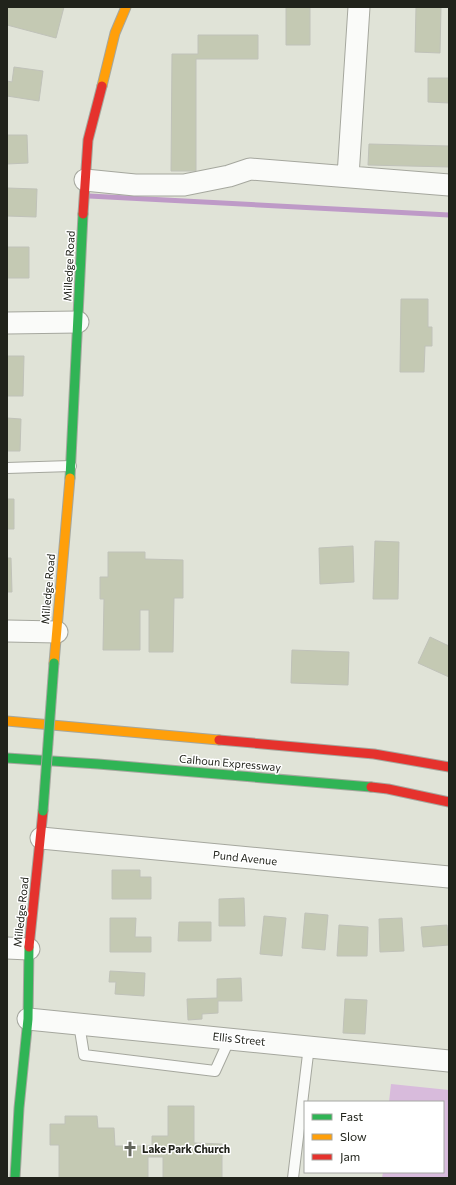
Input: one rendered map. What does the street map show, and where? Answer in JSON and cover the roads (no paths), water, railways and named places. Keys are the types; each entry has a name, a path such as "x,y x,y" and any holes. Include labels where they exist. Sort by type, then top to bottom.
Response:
{"main road":[{"name":"Milledge Road","path":"15,1178 19,1108 28,1019 29,949 41,838 56,632 71,466 88,140 115,33 126,7"},
{"name":"Calhoun Expressway","path":"7,721 374,754 449,767"},
{"name":"Calhoun Expressway","path":"7,758 98,764 388,789 449,802"}],"street":[{"path":"348,176 359,7"},
{"path":"85,180 135,185 184,185 229,176 250,169 449,185"},
{"path":"7,322 78,322"},
{"path":"7,631 56,632"},
{"name":"Pund Avenue","path":"41,838 449,877"},
{"path":"7,948 29,949"},
{"name":"Ellis Street","path":"28,1019 449,1061"}],"lane":[{"path":"7,468 71,466"},
{"path":"79,1024 84,1055 215,1071 230,1038"},
{"path":"293,1178 309,1046"},
{"path":"7,1108 19,1108"}],"waterway":[{"path":"89,196 449,215"}],"place":[{"name":"Lake Park Church","path":"130,1149"}]}
